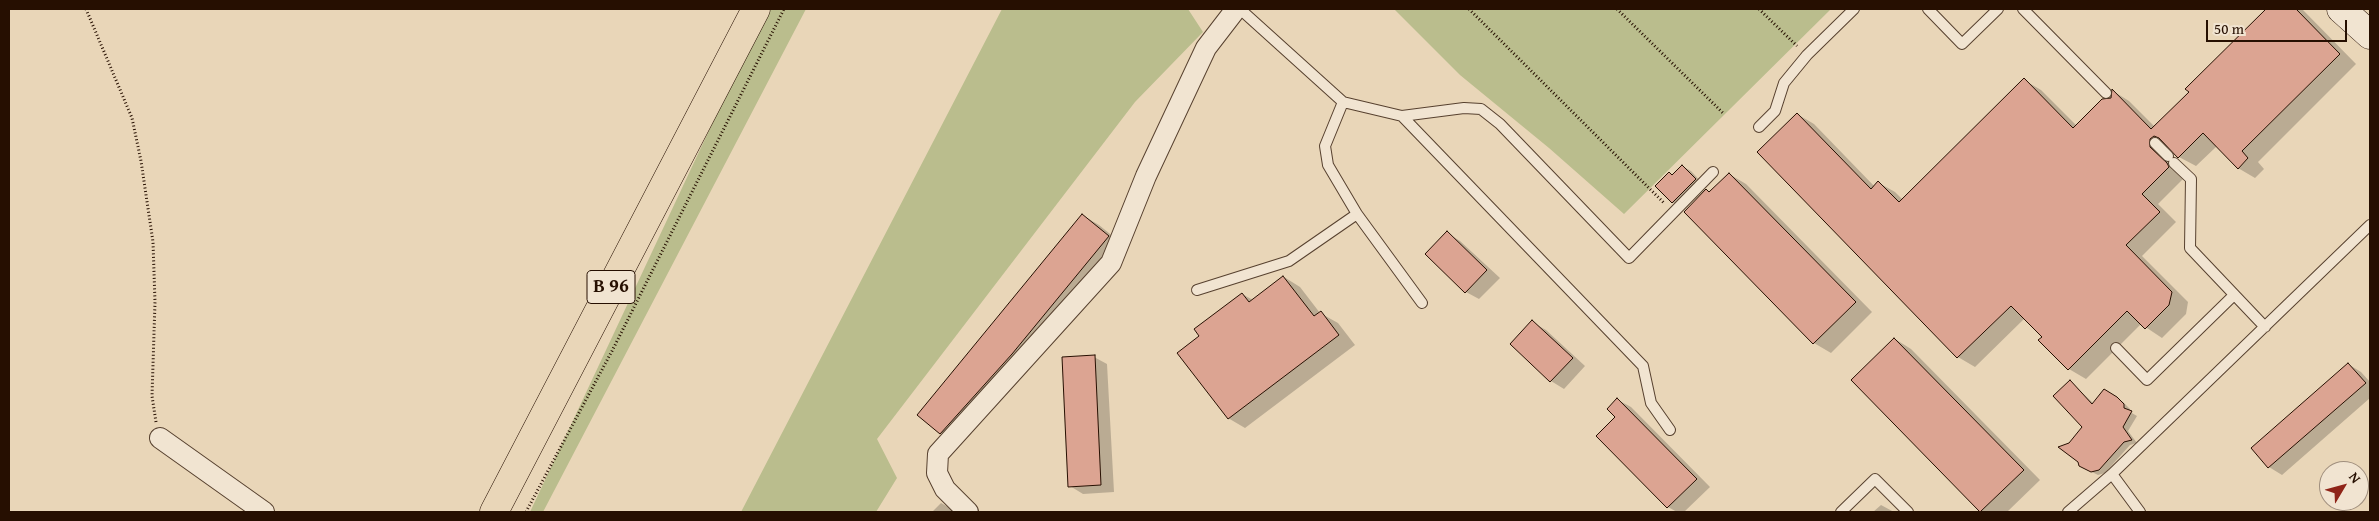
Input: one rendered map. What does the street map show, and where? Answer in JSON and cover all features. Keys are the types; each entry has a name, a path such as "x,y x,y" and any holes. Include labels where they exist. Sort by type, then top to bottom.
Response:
{"main road":[{"name":"B 96","path":"494,512 756,9"},
{"path":"2341,9 2370,35"}],"street":[{"path":"968,512 945,489 937,473 938,454 1111,263 1146,176 1206,48 1238,9"},
{"path":"160,438 264,512"}],"lane":[{"path":"1238,9 1343,102 1402,116 1464,108 1481,109 1500,124 1629,258 1713,172"},
{"path":"1759,126 1774,111 1784,83 1807,55 1854,9"},
{"path":"1928,9 1962,44 1998,9"},
{"path":"2023,9 2106,93"},
{"path":"1343,102 1325,146 1328,165 1358,214 1422,303"},
{"path":"1402,116 1643,366 1650,403 1670,430"},
{"path":"2155,143 2191,179 2190,248 2265,326"},
{"path":"1197,290 1289,261 1358,214"},
{"path":"2068,512 2112,474 2370,225"},
{"path":"2116,348 2146,380 2234,295"},
{"path":"2112,474 2140,512"},
{"path":"1841,512 1876,479 1908,512"}],"path":[{"path":"86,9 132,118 141,161 153,242 155,302 152,396 154,418 160,438"},
{"path":"526,512 616,342 784,9"},
{"path":"1469,9 1673,212"},
{"path":"1617,9 1723,113"},
{"path":"1759,9 1797,46"}],"green space":[{"path":"766,9 806,9 543,512 530,512"},
{"path":"1002,9 1188,9 1203,32 1135,102 877,439 897,478 876,512 741,512"},
{"path":"1394,9 1831,9 1624,214 1549,148 1460,75"}],"building":[{"path":"2266,9 2296,9 2340,54 2242,151 2248,158 2238,169 2203,133 2178,158 2159,138 2154,136 2150,139 2150,147 2169,167 2142,194 2160,212 2126,245 2172,292 2169,305 2145,329 2127,311 2068,370 2038,340 2042,337 2011,306 1957,358 1757,152 1797,113 1871,189 1878,181 1899,202 2024,78 2073,128 2102,99 2111,98 2112,89 2151,129 2189,92 2185,89"},
{"path":"1682,165 1696,179 1672,203 1655,186 1669,172 1672,175"},
{"path":"1729,173 1856,302 1813,344 1684,212 1706,189 1709,192"},
{"path":"1082,214 1109,236 1012,354 940,434 917,415"},
{"path":"1447,231 1487,270 1465,293 1425,254"},
{"path":"1283,276 1314,316 1321,311 1339,335 1228,419 1177,353 1199,336 1194,329 1242,293 1249,302"},
{"path":"1532,320 1573,358 1550,382 1510,344"},
{"path":"1894,338 2024,470 1980,512 1851,380"},
{"path":"1095,355 1101,485 1068,487 1062,357"},
{"path":"2348,363 2366,383 2268,468 2251,448"},
{"path":"2070,380 2092,404 2104,389 2117,397 2124,404 2124,408 2132,411 2123,427 2132,440 2124,442 2099,470 2091,472 2079,466 2078,462 2058,447 2069,443 2082,427 2053,396"},
{"path":"1617,398 1697,479 1667,508 1596,436 1615,417 1607,409"}]}
